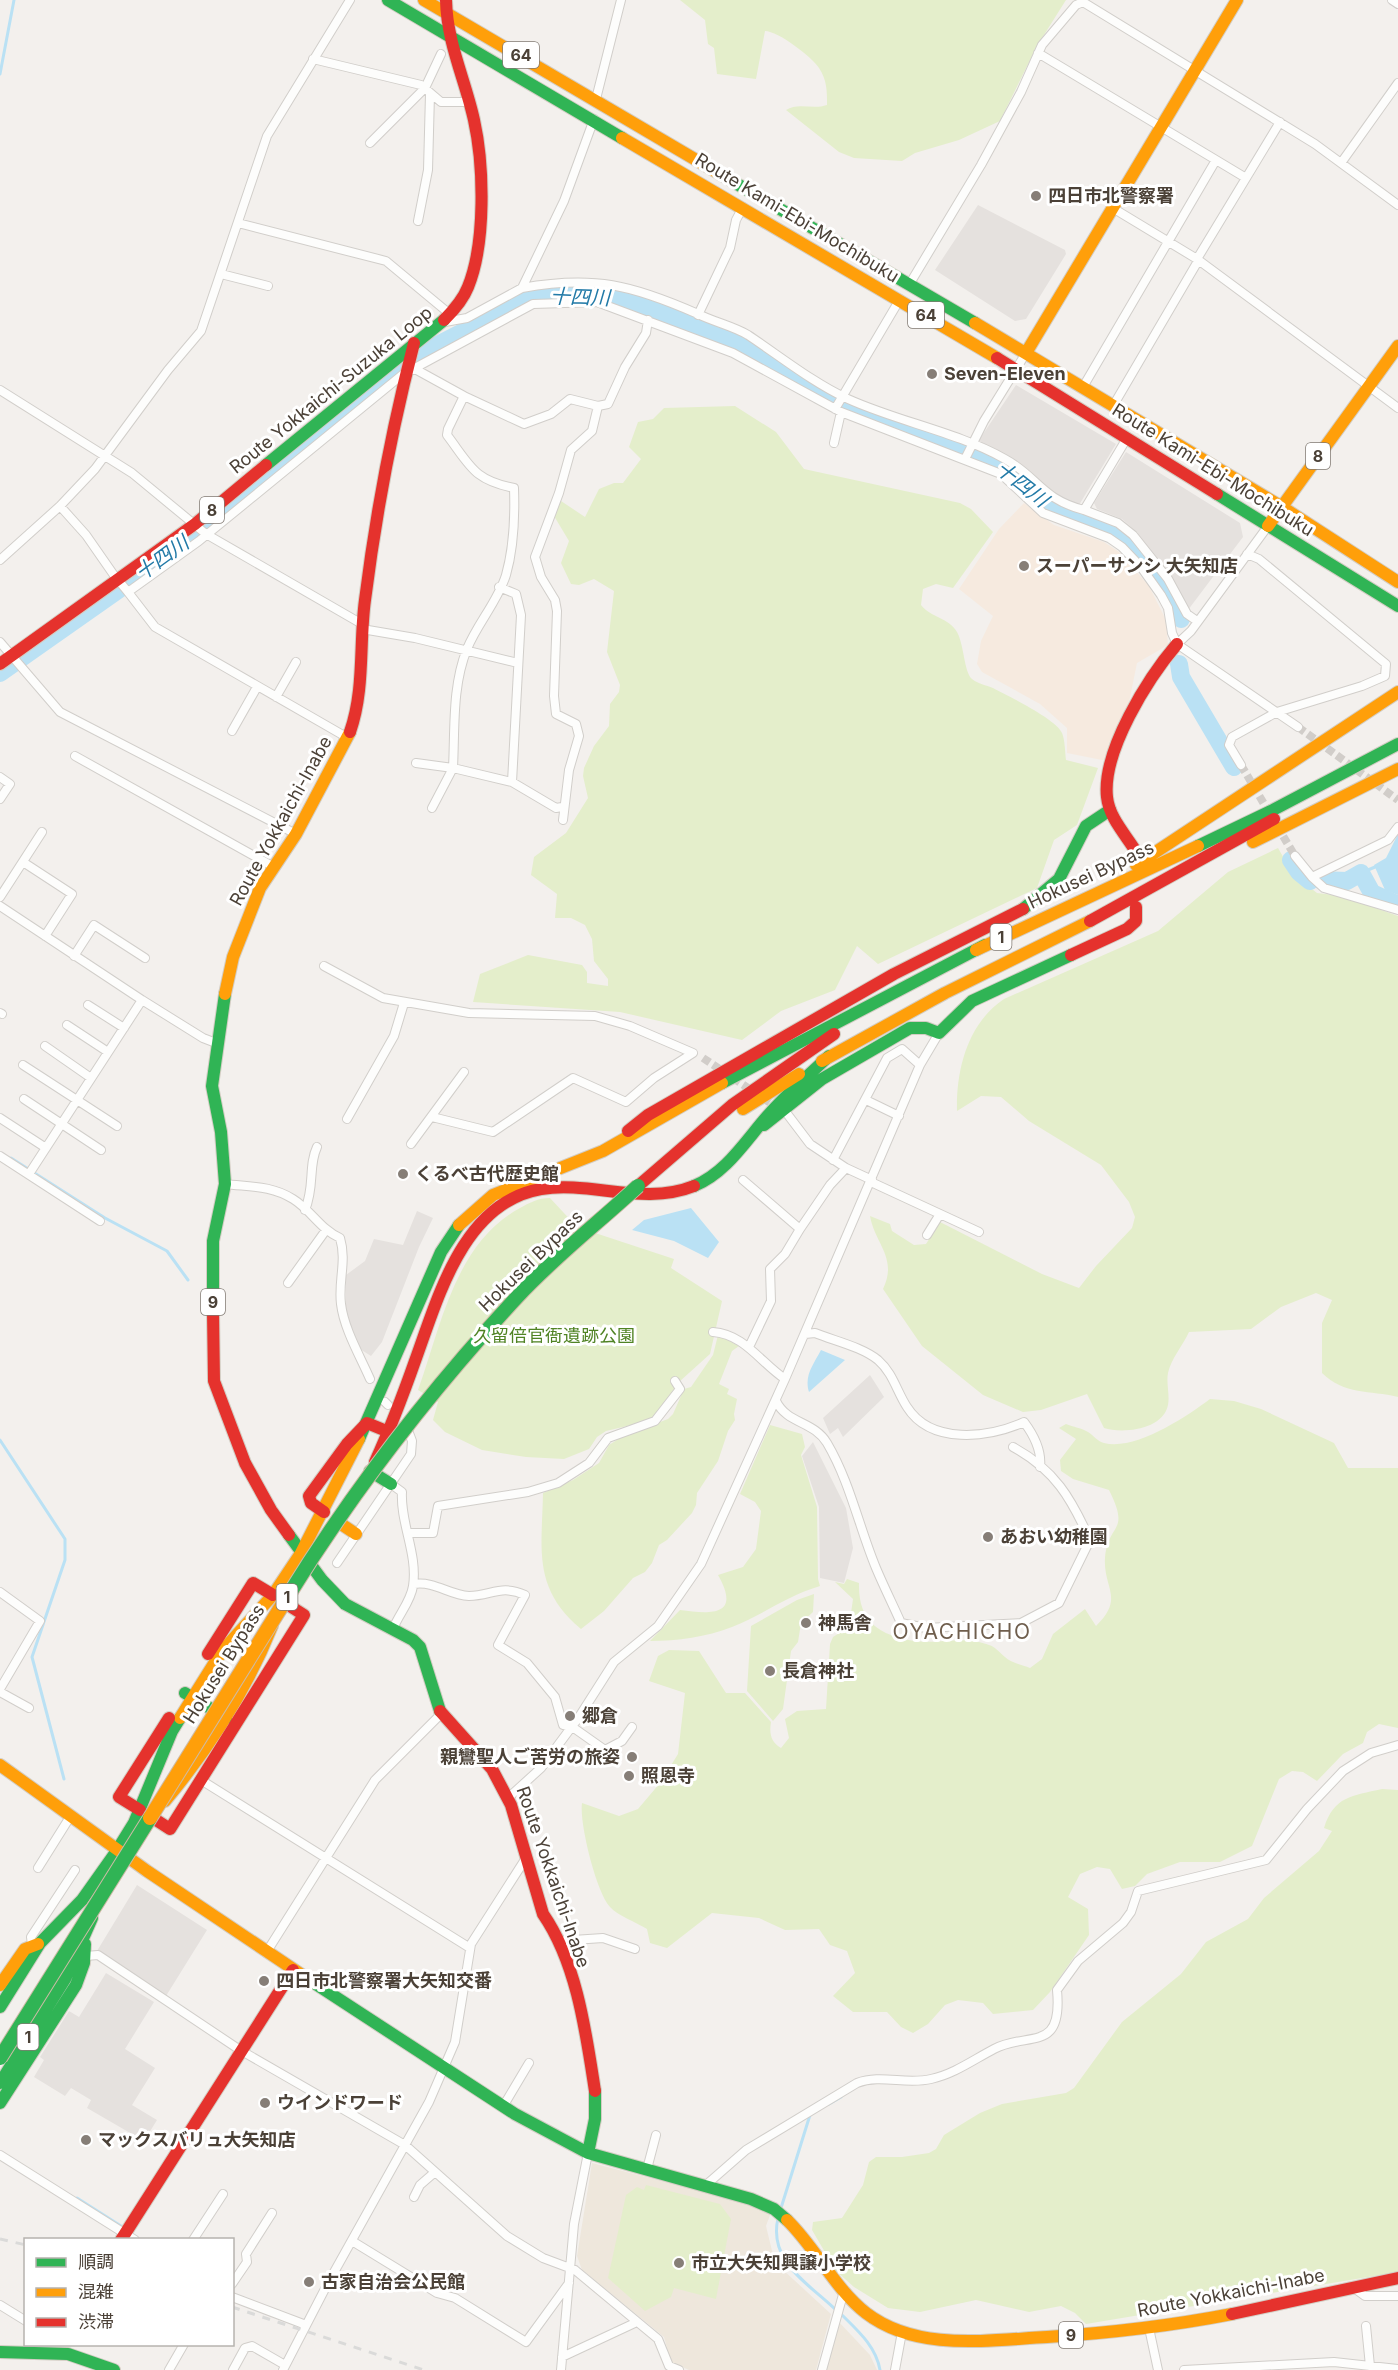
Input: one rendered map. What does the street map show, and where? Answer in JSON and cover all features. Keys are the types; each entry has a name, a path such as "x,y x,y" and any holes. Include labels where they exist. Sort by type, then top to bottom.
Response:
{"main road":[{"name":"Route Kami-Ebi-Mochibuku","path":"388,0 900,299 1398,606"},
{"name":"Route Kami-Ebi-Mochibuku","path":"424,0 446,6 596,99 1282,507 1398,582"},
{"path":"1026,353 1193,69 1237,0"},
{"name":"Route Yokkaichi-Suzuka Loop","path":"10,661 201,529 345,412 414,346 448,318 470,281 477,233 479,150 468,102 451,53 446,6"},
{"name":"Route Yokkaichi-Inabe","path":"414,346 411,369 381,479 362,627 360,689 355,718 348,738 296,834 260,888 242,929 233,957 216,1043 212,1086 221,1132 225,1184 213,1241 214,1381 245,1463 271,1510 322,1580 345,1604 413,1640 420,1647 441,1714 492,1769 508,1798 543,1914 550,1920 558,1941 579,2009 594,2081 595,2123 588,2153 706,2185 776,2211 787,2220 841,2298 902,2332 927,2339 951,2342 1149,2328 1398,2278"},
{"name":"8","path":"1268,526 1398,346"},
{"path":"1135,850 1110,810 1107,779 1116,753 1152,674 1177,644"},
{"name":"1","path":"1050,914 1160,850 1398,692"},
{"name":"Hokusei Bypass","path":"0,2058 293,1587 378,1463 421,1406 505,1310 565,1250 669,1156 780,1070 856,1020 985,945 1271,811 1398,745"},
{"name":"Hokusei Bypass","path":"638,1186 728,1118 829,1056 945,993 1102,915 1221,850 1398,745"},
{"name":"1","path":"1102,915 1398,769"},
{"path":"603,1151 648,1115 806,1024 894,974 1030,906 1059,879 1086,826 1110,810"},
{"path":"754,1131 787,1110 822,1079 910,1028 926,1028 939,1033 972,1001 1127,929 1136,921 1137,907"},
{"path":"140,1810 119,1797 189,1695 232,1638 277,1598 304,1556 366,1423 441,1252 461,1222 493,1195 603,1151 738,1074 985,945"},
{"path":"304,1556 338,1522 370,1471 387,1435 451,1267 472,1231 486,1217 516,1197 550,1188 569,1187 656,1196 684,1190 713,1176 727,1165 789,1092 829,1056"},
{"path":"366,1423 384,1430 387,1435"},
{"path":"324,1512 311,1503 309,1496 347,1444 366,1423"},
{"path":"370,1471 391,1484"},
{"path":"338,1522 356,1534"},
{"path":"253,1583 304,1615 231,1722 121,1856 163,1750 189,1695 253,1583"},
{"path":"153,1818 170,1828 201,1780 258,1665 277,1598"},
{"path":"189,1695 231,1722"},
{"path":"0,1765 121,1856 266,1953 560,2140 588,2153"},
{"name":"1","path":"0,2083 57,1992 121,1856"},
{"name":"1","path":"0,2007 36,1944 82,1900 121,1856"},
{"path":"0,2103 76,1984 86,1956 85,1935"},
{"path":"0,1985 18,1957 36,1944"},
{"path":"127,2237 240,2050 293,1970"},
{"path":"0,2352 52,2348 114,2370"}],"street":[{"path":"0,560 60,506 106,456 174,363 201,331 267,136 350,0"},
{"path":"596,99 621,0"},
{"path":"1392,0 1398,4"},
{"path":"909,285 981,165 1021,92 1042,45 1076,5 1083,1 1280,122 1398,205"},
{"path":"1038,53 1246,178"},
{"path":"418,221 428,170 427,91 441,54"},
{"path":"313,59 427,91 447,103 468,102"},
{"path":"1341,163 1398,83"},
{"path":"370,143 427,91"},
{"path":"522,288 564,201 594,119"},
{"path":"1113,406 1280,122"},
{"path":"1083,387 1216,160"},
{"path":"698,315 730,248 736,220 743,207"},
{"path":"1111,207 1197,260 1398,408"},
{"path":"238,223 386,261 448,318 466,318 522,288 566,282 611,283 642,291 741,331 841,397 972,445 1010,462 1056,500 1118,523 1168,608 1172,633 1177,644 1298,727"},
{"path":"221,273 268,286"},
{"path":"834,443 837,409 841,397 900,299"},
{"path":"345,412 411,369 527,306 540,302 597,302 733,352 837,409 904,439 965,458 1001,474 1053,519 1134,549 1168,579 1187,614 1197,621"},
{"path":"411,369 524,424 551,414 570,399 598,406 608,404 625,367 646,333 648,320"},
{"path":"965,458 1026,353"},
{"path":"0,390 132,473 201,529 362,627 467,649 518,663"},
{"path":"432,808 453,768 457,686 467,649 505,576 515,523 514,488 487,481 477,473 447,435 464,396"},
{"path":"563,820 562,807 569,770 579,736 576,724 556,714 554,696 557,611 555,600 541,577 535,557 559,493 571,450 592,431 598,406"},
{"path":"1084,510 1128,438"},
{"path":"1038,506 1047,496"},
{"path":"60,506 86,535 155,627 348,738"},
{"path":"1177,644 1268,526"},
{"path":"1241,765 1229,741 1277,712 1362,686 1385,676 1386,663 1259,559 1247,554"},
{"path":"500,587 516,594 521,615 512,782"},
{"path":"0,642 10,661 56,709 296,834"},
{"path":"276,698 296,662"},
{"path":"232,731 257,687"},
{"path":"75,756 274,867"},
{"path":"416,763 453,768 512,782 556,808 562,807"},
{"path":"0,777 10,784 0,799"},
{"path":"1312,877 1388,840 1398,827"},
{"path":"0,897 42,832"},
{"path":"1295,856 1324,888 1398,910"},
{"path":"23,862 72,894 45,936"},
{"path":"0,906 142,1000 203,1038 216,1043"},
{"path":"74,956 94,925 145,958"},
{"path":"324,966 375,995 404,1003 469,1013 595,1016 630,1026 703,1058"},
{"path":"31,1172 142,1000"},
{"path":"347,1119 394,1036 404,1003"},
{"path":"88,1005 124,1028"},
{"path":"67,1025 108,1052"},
{"path":"508,1798 541,1768 614,1662 658,1626 686,1587 715,1537 872,1181 920,1065 939,1033"},
{"path":"45,1046 91,1078"},
{"path":"833,1160 887,1058 902,1049 920,1065"},
{"path":"432,1117 492,1132 573,1078 626,1102 654,1078 693,1053"},
{"path":"23,1065 117,1126"},
{"path":"411,1144 464,1072"},
{"path":"24,1100 101,1149"},
{"path":"866,1100 899,1116"},
{"path":"788,1115 793,1118 810,1144 846,1168 979,1232"},
{"path":"0,1118 46,1148"},
{"path":"305,1210 312,1193 313,1155 317,1147"},
{"path":"0,1156 31,1172 100,1221"},
{"path":"749,1347 771,1300 770,1269 785,1254 830,1185 846,1168"},
{"path":"743,1180 800,1229"},
{"path":"225,1184 257,1186 289,1197 326,1230 340,1238 344,1252 341,1308 370,1379"},
{"path":"927,1235 940,1214"},
{"path":"288,1283 305,1256 326,1230"},
{"path":"713,1332 725,1332 749,1347 753,1353 785,1379"},
{"path":"805,1334 815,1334 876,1359 889,1372 907,1408 917,1421 934,1431 956,1435 987,1432 1024,1422 1034,1435 1041,1460 1040,1467"},
{"path":"409,1533 434,1533 438,1506 528,1492 565,1480 589,1463 608,1438 655,1421 680,1389 675,1381"},
{"path":"776,1401 787,1417 813,1428 827,1442 846,1483 875,1567 901,1623 926,1628 1021,1623 1059,1603 1090,1540 1075,1506 1060,1483 1013,1448"},
{"path":"337,1563 391,1484 413,1447 411,1435 402,1420"},
{"path":"391,1484 402,1492 414,1584 393,1629"},
{"path":"414,1584 427,1582 469,1596 502,1589 525,1595 498,1645 533,1670 555,1697 563,1725 571,1726 605,1750 622,1741 632,1727"},
{"path":"0,1592 40,1621 0,1690 29,1708"},
{"path":"266,1953 375,1780 441,1714"},
{"path":"706,2185 746,2150 857,2083 870,2078 929,2080 956,2071 997,2048 1041,2037 1056,2020 1059,2008 1057,1990 1078,1961 1123,1923 1131,1912 1138,1891 1266,1860 1307,1809 1343,1771 1371,1753 1398,1745"},
{"path":"201,1780 470,1948"},
{"path":"38,1868 70,1817"},
{"path":"233,2370 245,2348 252,2346 284,2367 429,2102 455,2042 470,1948 527,1857"},
{"path":"36,1944 31,1937 75,1870"},
{"path":"558,1941 603,1938 635,1949"},
{"path":"86,1956 98,1955 240,2050 405,2145 507,2236 543,2258 569,2266 658,2339 669,2366 679,2370"},
{"path":"504,2105 529,2063"},
{"path":"647,2169 656,2135"},
{"path":"561,2370 574,2224 588,2153"},
{"path":"0,2155 127,2237"},
{"path":"414,2197 420,2185 435,2172"},
{"path":"194,2238 223,2194"},
{"path":"234,2281 247,2262 246,2254 272,2212"},
{"path":"352,2241 437,2293 455,2298 526,2342 569,2283"},
{"path":"1354,2288 1365,2296 1398,2296"},
{"path":"234,2298 306,2325"},
{"path":"822,2370 841,2298"},
{"path":"0,2305 24,2320"},
{"path":"562,2357 637,2322"},
{"path":"1366,2326 1370,2366"},
{"path":"1149,2328 1158,2370"},
{"path":"895,2370 902,2332"},
{"path":"169,2370 183,2346"},
{"path":"1187,2370 1324,2366 1370,2366 1398,2369"}],"shaded area":[{"path":"978,205 1065,250 1066,254 1026,319 1015,321 935,270"},
{"path":"1016,385 1116,444 1079,505 1055,494 977,443"},
{"path":"1126,452 1240,523 1243,537 1188,610 1137,532 1122,519 1097,509 1094,503"},
{"path":"1024,503 1054,525 1104,542 1119,552 1149,586 1166,620 1168,645 1137,663 1126,717 1107,761 1067,753 1067,728 1040,704 982,672 977,664 981,641 993,616 959,589 999,529"},
{"path":"417,1211 433,1218 419,1247 382,1342 371,1356 360,1349 346,1313 346,1275 365,1261 374,1239 403,1245"},
{"path":"870,1375 884,1397 843,1437 838,1428 830,1434 823,1418"},
{"path":"813,1442 846,1508 853,1548 844,1583 820,1578 819,1507 802,1456"},
{"path":"137,1885 207,1930 166,1996 97,1951"},
{"path":"106,1973 154,2002 125,2049 155,2068 132,2105 157,2120 144,2141 87,2108 91,2100 71,2088 65,2096 34,2077 44,2060 40,2057 69,2011 79,2017"},
{"name":"市立大矢知興譲小学校","path":"592,2163 754,2205 770,2215 766,2226 774,2259 831,2314 816,2370 689,2370 671,2362 664,2337 582,2270 577,2256"},
{"name":"市立大矢知興譲小学校","path":"838,2321 870,2355 877,2370 824,2370"}],"green space":[{"path":"680,0 1066,0 1037,46 1000,121 959,140 915,153 902,161 854,158 839,152 786,110 827,105 827,90 824,77 815,63 778,35 765,31 756,79 717,74 714,48 708,44 705,20"},
{"path":"735,406 776,432 804,469 960,503 971,509 993,532 953,588 936,584 923,589 921,605 930,613 949,623 957,632 967,670 972,679 1020,702 1058,727 1062,733 1066,760 1098,768 1077,825 1054,840 1037,888 878,964 857,946 835,990 781,1011 742,1040 620,1012 473,1002 480,974 528,955 582,965 587,972 587,983 608,986 608,979 594,961 592,939 585,925 571,918 555,918 557,894 531,875 534,857 566,833 588,798 583,776 584,768 594,746 609,726 610,704 619,692 620,685 607,652 614,591 594,579 579,585 571,584 561,563 569,541 554,516 558,499 585,517 599,489 614,483 623,483 641,459 629,447 638,422 653,419 664,408"},
{"path":"1278,848 1293,874 1317,893 1342,896 1398,916 1398,1397 1348,1388 1330,1380 1322,1373 1322,1323 1332,1300 1316,1293 1281,1307 1251,1329 1189,1332 1170,1368 1168,1405 1165,1413 1150,1425 1141,1428 1112,1430 1104,1428 1087,1394 1041,1410 1023,1412 983,1395 922,1346 883,1289 887,1278 887,1260 870,1216 890,1224 892,1231 914,1245 926,1244 940,1222 1042,1274 1079,1288 1096,1266 1132,1228 1135,1217 1129,1202 1101,1165 1029,1121 1001,1097 981,1096 957,1111 962,1063 973,1034 981,1021 1004,999 1158,931 1228,872"},
{"name":"久留倍官衙遺跡公園","path":"550,1198 577,1227 674,1259 671,1268 722,1301 710,1354 679,1382 654,1417 648,1421 606,1431 597,1437 589,1449 564,1459 526,1457 482,1450 445,1432 433,1420 438,1402 418,1390 453,1288 480,1242 498,1223 520,1208 538,1200"},
{"path":"718,1335 739,1346 732,1351 719,1384 729,1389 727,1394 737,1399 735,1420 728,1431 718,1461 697,1493 696,1505 692,1513 667,1540 659,1545 652,1563 645,1572 633,1578 604,1611 581,1629 565,1614 547,1583 542,1550 543,1493 573,1480 599,1463 609,1445 623,1436 668,1419 673,1414 684,1389 691,1387 713,1355"},
{"path":"1210,1399 1234,1401 1261,1409 1334,1443 1348,1468 1398,1468 1398,1728 1379,1724 1367,1732 1363,1743 1343,1754 1317,1781 1303,1772 1292,1771 1279,1779 1252,1846 1220,1862 1180,1862 1147,1874 1135,1886 1122,1889 1110,1869 1097,1867 1080,1874 1068,1897 1088,1909 1089,1935 1050,1992 1033,2010 993,2014 983,2003 958,2000 945,2005 928,2024 913,2033 901,2027 887,2012 853,2012 833,1996 855,1973 847,1951 830,1945 819,1929 785,1930 759,1918 712,1913 667,1948 650,1943 647,1929 610,1907 594,1873 583,1825 582,1803 619,1816 638,1809 660,1783 678,1754 685,1693 649,1681 658,1656 669,1650 699,1651 726,1693 745,1693 771,1722 772,1737 781,1748 789,1738 785,1719 797,1711 826,1709 830,1644 833,1637 849,1627 853,1599 835,1582 844,1584 847,1579 859,1583 862,1607 867,1616 873,1624 891,1635 923,1642 963,1640 979,1642 994,1647 1010,1661 1030,1668 1042,1659 1053,1634 1085,1609 1096,1626 1105,1616 1111,1600 1105,1558 1110,1538 1118,1521 1115,1504 1109,1490 1073,1479 1061,1471 1060,1460 1076,1439 1059,1428 1066,1424 1088,1432 1104,1443 1130,1442 1160,1431"},
{"path":"770,1425 802,1434 805,1447 801,1455 817,1507 820,1586 722,1630 692,1638 650,1641 680,1610 712,1612 724,1606 726,1599 718,1575 743,1567 756,1549 761,1511 755,1502 740,1494"},
{"path":"814,1594 813,1612 801,1623 798,1642 791,1651 783,1709 773,1721 747,1691 751,1626 797,1600"},
{"path":"1382,1789 1398,1790 1398,2272 1086,2324 1075,2313 1061,2306 1029,2312 976,2300 920,2312 888,2308 854,2287 836,2271 812,2230 813,2222 842,2218 863,2185 869,2162 876,2157 902,2157 929,2153 936,2149 944,2135 980,2113 1002,2104 1066,2093 1074,2088 1122,2022 1181,1974 1206,1942 1248,1919 1264,1898 1319,1851 1332,1831 1324,1828 1328,1817 1339,1803 1353,1796"},
{"path":"646,2185 720,2204 731,2219 716,2299 674,2288 671,2297 645,2311 608,2278 626,2195 637,2187 644,2190"}],"water":[{"path":"1398,834 1398,895 1385,890 1374,865 1386,858"},
{"path":"691,1208 719,1242 708,1258 674,1241 632,1230 644,1220"},
{"path":"821,1350 845,1360 809,1392 808,1376"}],"waterway":[{"path":"0,74 14,0"},
{"name":"十四川","path":"0,673 185,543 383,380 422,353 533,296 604,293 637,304 728,338 844,404 999,463 1050,507 1111,529 1125,539 1159,576 1181,619"},
{"name":"十四川","path":"1179,664 1181,677 1234,767"},
{"name":"十四川","path":"1291,860 1299,872 1310,881"},
{"path":"1361,873 1375,867"},
{"name":"十四川","path":"1320,880 1347,881 1361,873 1372,893 1398,905"},
{"path":"11,1158 105,1218 167,1251 188,1280"},
{"path":"0,1440 65,1539 65,1560 32,1657 64,1779"},
{"path":"829,2104 841,2097"},
{"path":"781,2208 810,2115"},
{"path":"77,2198 121,2226"},
{"path":"778,2218 776,2233 785,2259 803,2281 836,2310"},
{"path":"841,2314 870,2346 880,2370"}],"tunnel":[{"path":"1298,727 1398,800"},
{"path":"1241,765 1270,814"},
{"path":"1277,826 1295,856"},
{"path":"703,1058 778,1108"}],"railway":[{"path":"0,2239 24,2245"},
{"path":"234,2308 424,2370"}],"traffic: fast":[{"path":"388,0 622,138"},
{"path":"720,174 975,323"},
{"path":"266,465 444,320"},
{"path":"1217,494 1398,606"},
{"path":"1198,846 1271,811 1398,744"},
{"path":"1023,909 1059,879 1086,826 1110,810"},
{"path":"722,1083 985,945"},
{"path":"764,1125 822,1079 910,1028 926,1028 939,1033 972,1001 1071,955"},
{"path":"213,1312 213,1241 225,1184 221,1132 212,1086 225,994"},
{"path":"694,1186 706,1180 727,1163 792,1090 829,1056"},
{"path":"288,1596 367,1479 455,1367 531,1282 638,1186"},
{"path":"359,1439 441,1252 459,1225"},
{"path":"370,1471 391,1484"},
{"path":"289,1535 322,1580 345,1604 413,1640 420,1647 440,1711"},
{"path":"185,1693 226,1718"},
{"path":"0,2007 40,1943 82,1900 116,1852 134,1823 172,1731 180,1718"},
{"path":"0,2058 150,1818"},
{"path":"0,2083 65,1979 92,1918"},
{"path":"0,2103 76,1985 84,1963 85,1944"},
{"path":"308,1979 515,2114 588,2153"},
{"path":"595,2091 595,2119 588,2153 751,2199 774,2209 787,2220"},
{"path":"0,2352 68,2354 114,2370"}],"traffic: slow":[{"path":"424,0 720,174"},
{"path":"1026,353 1237,0"},
{"path":"622,138 997,358"},
{"path":"975,323 1282,507 1398,582"},
{"path":"1268,526 1398,346"},
{"path":"1136,865 1398,692"},
{"path":"225,994 233,957 260,888 296,834 350,732"},
{"path":"1253,842 1398,769"},
{"path":"976,950 1198,846"},
{"path":"822,1061 945,993 1090,921"},
{"path":"743,1109 799,1074"},
{"path":"459,1225 493,1195 603,1151 722,1083"},
{"path":"180,1718 222,1651 273,1595 301,1553 359,1439"},
{"path":"338,1522 356,1534"},
{"path":"150,1818 288,1596"},
{"path":"165,1801 226,1718 251,1673 272,1626"},
{"path":"0,1765 147,1871 308,1979"},
{"path":"0,1985 25,1949 38,1944"},
{"path":"787,2220 844,2292 866,2313 908,2334 930,2339 977,2341 1070,2335 1163,2325 1232,2314"}],"traffic: jam":[{"path":"444,320 464,296 474,269 482,204 480,159 474,120 457,61 447,16 446,0"},
{"path":"350,732 358,699 363,617 374,535 385,471 414,343"},
{"path":"997,358 1217,494"},
{"path":"0,664 195,524 266,465"},
{"path":"1135,850 1118,825 1108,804 1107,779 1119,737 1129,716 1153,676 1177,644"},
{"path":"1090,921 1274,819"},
{"path":"1071,955 1127,929 1136,921 1136,907"},
{"path":"628,1131 648,1115 894,974 1023,909"},
{"path":"638,1186 732,1105 834,1034"},
{"path":"375,1462 444,1282 457,1256 492,1212 514,1198 541,1189 560,1187 656,1194 675,1192 694,1186"},
{"path":"213,1312 214,1381 245,1463 271,1510 289,1535"},
{"path":"324,1512 311,1503 309,1496 347,1444 367,1423 384,1430 387,1435"},
{"path":"208,1654 253,1583 273,1595"},
{"path":"153,1818 170,1829 304,1615 282,1601"},
{"path":"440,1711 492,1769 511,1805 543,1914 555,1933 572,1976 584,2022 595,2091"},
{"path":"140,1810 119,1797 169,1718"},
{"path":"122,2238 293,1970"},
{"path":"1232,2314 1398,2278"}],"place":[{"name":"四日市北警察署","path":"1036,196"},
{"name":"Seven-Eleven","path":"932,374"},
{"name":"スーパーサンシ 大矢知店","path":"1024,566"},
{"name":"くるべ古代歴史館","path":"403,1174"},
{"name":"あおい幼稚園","path":"988,1537"},
{"name":"神馬舎","path":"806,1623"},
{"name":"長倉神社","path":"770,1671"},
{"name":"郷倉","path":"570,1716"},
{"name":"親鸞聖人ご苦労の旅姿","path":"632,1757"},
{"name":"照恩寺","path":"629,1776"},
{"name":"四日市北警察署大矢知交番","path":"264,1981"},
{"name":"ウインドワード","path":"265,2103"},
{"name":"マックスバリュ大矢知店","path":"86,2140"},
{"name":"市立大矢知興譲小学校","path":"679,2263"},
{"name":"古家自治会公民館","path":"309,2282"}],"district":[{"name":"OYACHICHO","path":"962,1632"}]}
